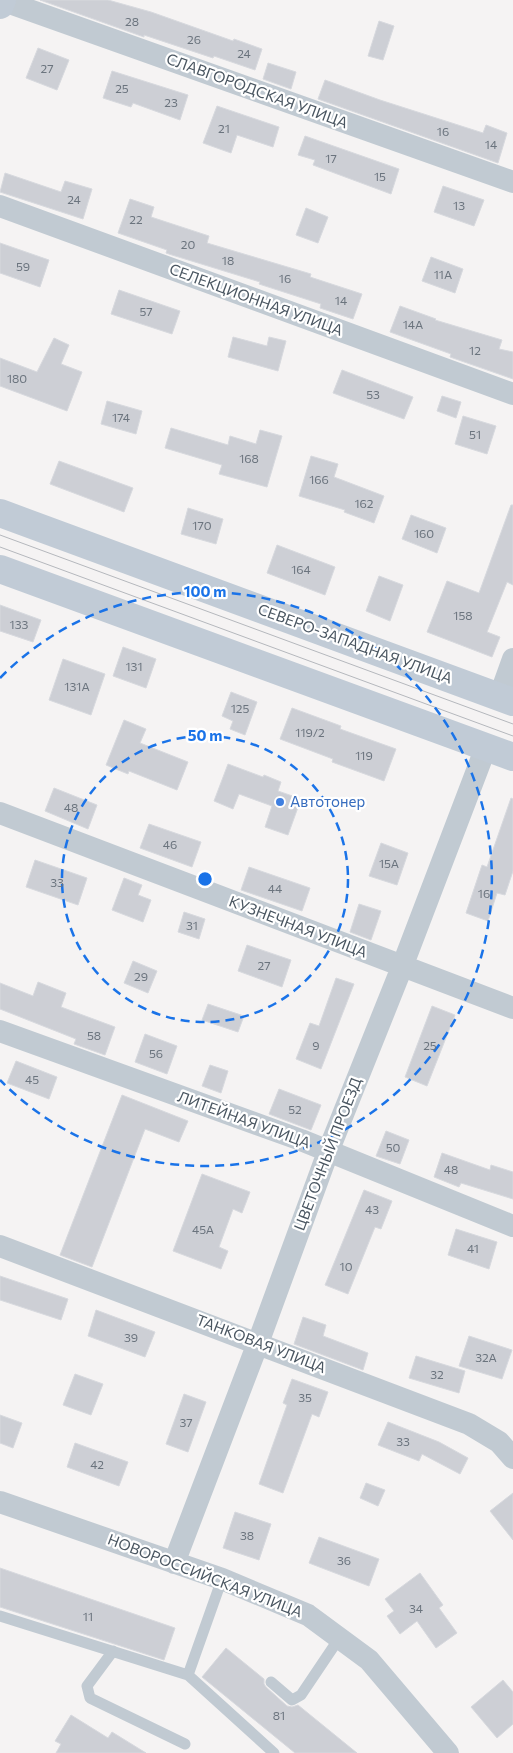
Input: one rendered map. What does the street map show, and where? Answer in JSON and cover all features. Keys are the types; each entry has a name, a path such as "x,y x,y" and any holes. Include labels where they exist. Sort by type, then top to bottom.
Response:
{"main road":[{"path":"0,5 2,0"},
{"name":"СЕВЕРО-ЗАПАДНАЯ УЛИЦА","path":"0,513 506,700"},
{"path":"0,569 513,757"}],"street":[{"name":"СЛАВГОРОДСКАЯ УЛИЦА","path":"2,0 513,182"},
{"name":"СЕЛЕКЦИОННАЯ УЛИЦА","path":"0,206 513,394"},
{"path":"506,700 513,659"},
{"name":"ЦВЕТОЧНЫЙ ПРОЕЗД","path":"174,1563 328,1152 402,967 486,747"},
{"name":"КУЗНЕЧНАЯ УЛИЦА","path":"0,813 513,1008"},
{"name":"ЛИТЕЙНАЯ УЛИЦА","path":"0,1031 302,1140 513,1226"},
{"name":"ТАНКОВАЯ УЛИЦА","path":"0,1246 469,1424 499,1442 513,1458"},
{"name":"НОВОРОССИЙСКАЯ УЛИЦА","path":"0,1502 222,1579 308,1614 340,1636 369,1660 448,1753"}],"lane":[{"path":"188,1675 222,1579"},
{"path":"0,1616 188,1675 274,1753"},
{"path":"271,1682 292,1700 301,1694 340,1636"},
{"path":"113,1651 87,1686 90,1698 185,1744"}],"building":[{"path":"40,0 108,0 151,12 233,41 234,39 262,49 255,70 144,35 144,37"},
{"path":"379,21 394,26 383,60 368,56"},
{"path":"38,48 69,60 57,90 26,78"},
{"path":"268,63 296,72 291,89 263,79"},
{"path":"112,71 188,95 180,120 133,103 131,107 103,98"},
{"path":"325,80 483,133 486,125 507,133 498,163 318,99"},
{"path":"217,106 279,127 273,147 237,135 231,153 203,143"},
{"path":"305,136 399,169 391,194 313,165 315,160 298,155"},
{"path":"5,173 61,192 65,181 92,189 83,219 0,192"},
{"path":"443,186 484,200 474,226 434,212"},
{"path":"130,199 154,207 151,217 209,236 207,243 311,274 310,277 362,294 353,319 320,308 321,304 259,284 260,282 166,253 167,250 118,233"},
{"path":"306,208 328,217 318,243 296,235"},
{"path":"0,243 49,260 40,287 0,273"},
{"path":"431,257 463,269 455,293 422,281"},
{"path":"119,290 180,311 172,334 111,314"},
{"path":"400,306 435,320 502,340 499,349 513,352 513,379 450,357 451,354 390,332"},
{"path":"233,337 267,346 269,337 286,341 278,371 228,357"},
{"path":"54,338 69,345 61,364 82,372 67,411 0,386 0,358 37,372"},
{"path":"342,370 413,397 404,419 333,393"},
{"path":"442,396 461,402 456,418 437,411"},
{"path":"107,401 142,411 136,434 101,424"},
{"path":"463,416 496,426 487,454 455,444"},
{"path":"171,428 228,445 230,436 256,444 260,430 282,436 267,487 219,474 222,465 165,448"},
{"path":"311,456 338,464 334,477 384,496 374,523 344,512 345,510 299,496"},
{"path":"59,461 133,488 124,512 50,484"},
{"path":"511,505 513,505 513,585 507,582 487,632 500,637 492,657 427,632 447,581 479,593"},
{"path":"188,508 223,519 216,544 181,534"},
{"path":"411,515 446,528 437,553 402,539"},
{"path":"277,545 335,567 325,595 267,573"},
{"path":"379,576 403,585 390,621 366,611"},
{"path":"0,605 41,620 33,642 0,631"},
{"path":"123,647 156,659 146,688 113,676"},
{"path":"63,659 105,674 91,715 49,700"},
{"path":"231,692 257,702 245,735 230,729 233,721 222,716"},
{"path":"292,708 341,726 340,729 396,749 384,781 332,762 333,759 280,739"},
{"path":"124,720 146,729 140,743 188,762 177,790 129,771 128,774 106,765"},
{"path":"228,764 281,782 278,791 301,799 288,835 265,827 272,806 239,794 233,809 214,801"},
{"path":"54,788 97,805 88,829 45,811"},
{"path":"511,798 513,799 513,871 505,895 497,893 488,921 466,913 482,865 487,867"},
{"path":"149,824 201,842 192,867 140,848"},
{"path":"381,843 408,853 397,885 369,876"},
{"path":"35,860 87,878 78,905 26,887"},
{"path":"249,867 310,888 302,911 241,890"},
{"path":"124,878 142,885 138,895 151,900 143,922 112,910"},
{"path":"359,904 381,911 371,940 350,932"},
{"path":"184,912 205,919 199,939 178,932"},
{"path":"247,945 291,960 282,987 238,971"},
{"path":"133,961 157,971 148,993 124,983"},
{"path":"336,978 354,984 321,1069 296,1059 310,1023 319,1026"},
{"path":"38,982 66,993 61,1007 115,1027 105,1055 74,1044 76,1039 0,1009 0,983 33,996"},
{"path":"208,1004 244,1016 238,1032 202,1020"},
{"path":"432,1006 455,1015 427,1086 405,1077"},
{"path":"145,1034 177,1046 167,1074 135,1062"},
{"path":"16,1061 57,1077 49,1099 7,1083"},
{"path":"210,1065 228,1071 221,1093 202,1086"},
{"path":"279,1089 321,1105 311,1130 269,1114"},
{"path":"122,1095 188,1121 179,1142 145,1129 92,1267 60,1255"},
{"path":"386,1131 409,1140 400,1164 376,1156"},
{"path":"442,1153 490,1170 491,1165 513,1172 513,1199 461,1183 459,1187 434,1177"},
{"path":"202,1174 250,1192 242,1213 233,1209 219,1247 228,1251 221,1269 173,1251"},
{"path":"364,1190 392,1201 381,1229 375,1227 348,1294 325,1285"},
{"path":"456,1229 497,1242 489,1269 448,1255"},
{"path":"0,1276 68,1299 61,1320 0,1300"},
{"path":"96,1310 155,1332 145,1357 88,1336"},
{"path":"303,1317 326,1325 323,1336 368,1353 363,1370 294,1344"},
{"path":"469,1336 512,1350 502,1379 459,1366"},
{"path":"416,1356 465,1371 459,1393 409,1378"},
{"path":"75,1374 103,1384 91,1415 63,1405"},
{"path":"292,1379 328,1392 319,1417 312,1414 283,1493 259,1484 287,1405 283,1403"},
{"path":"184,1394 206,1402 188,1452 166,1444"},
{"path":"0,1415 22,1423 13,1448 0,1443"},
{"path":"388,1422 439,1442 468,1458 460,1474 422,1454 419,1461 378,1445"},
{"path":"75,1443 128,1462 119,1486 67,1467"},
{"path":"366,1483 385,1490 378,1506 360,1498"},
{"path":"513,1493 513,1540 490,1511"},
{"path":"235,1512 271,1524 259,1560 223,1548"},
{"path":"319,1537 379,1559 369,1586 309,1563"},
{"path":"0,1568 175,1628 164,1660 0,1607"},
{"path":"420,1573 443,1605 439,1608 457,1633 436,1648 417,1621 400,1634 387,1616 394,1611 385,1599"},
{"path":"226,1648 264,1679 266,1687 287,1706 298,1705 357,1753 295,1753 202,1677"},
{"path":"503,1680 513,1692 513,1724 497,1738 471,1707"},
{"path":"71,1715 108,1738 112,1732 146,1753 56,1753 61,1744 55,1741"}],"tram line":[{"path":"0,535 513,724"},
{"path":"0,547 513,736"}],"place":[{"name":"Автотонер","path":"280,802"}]}
